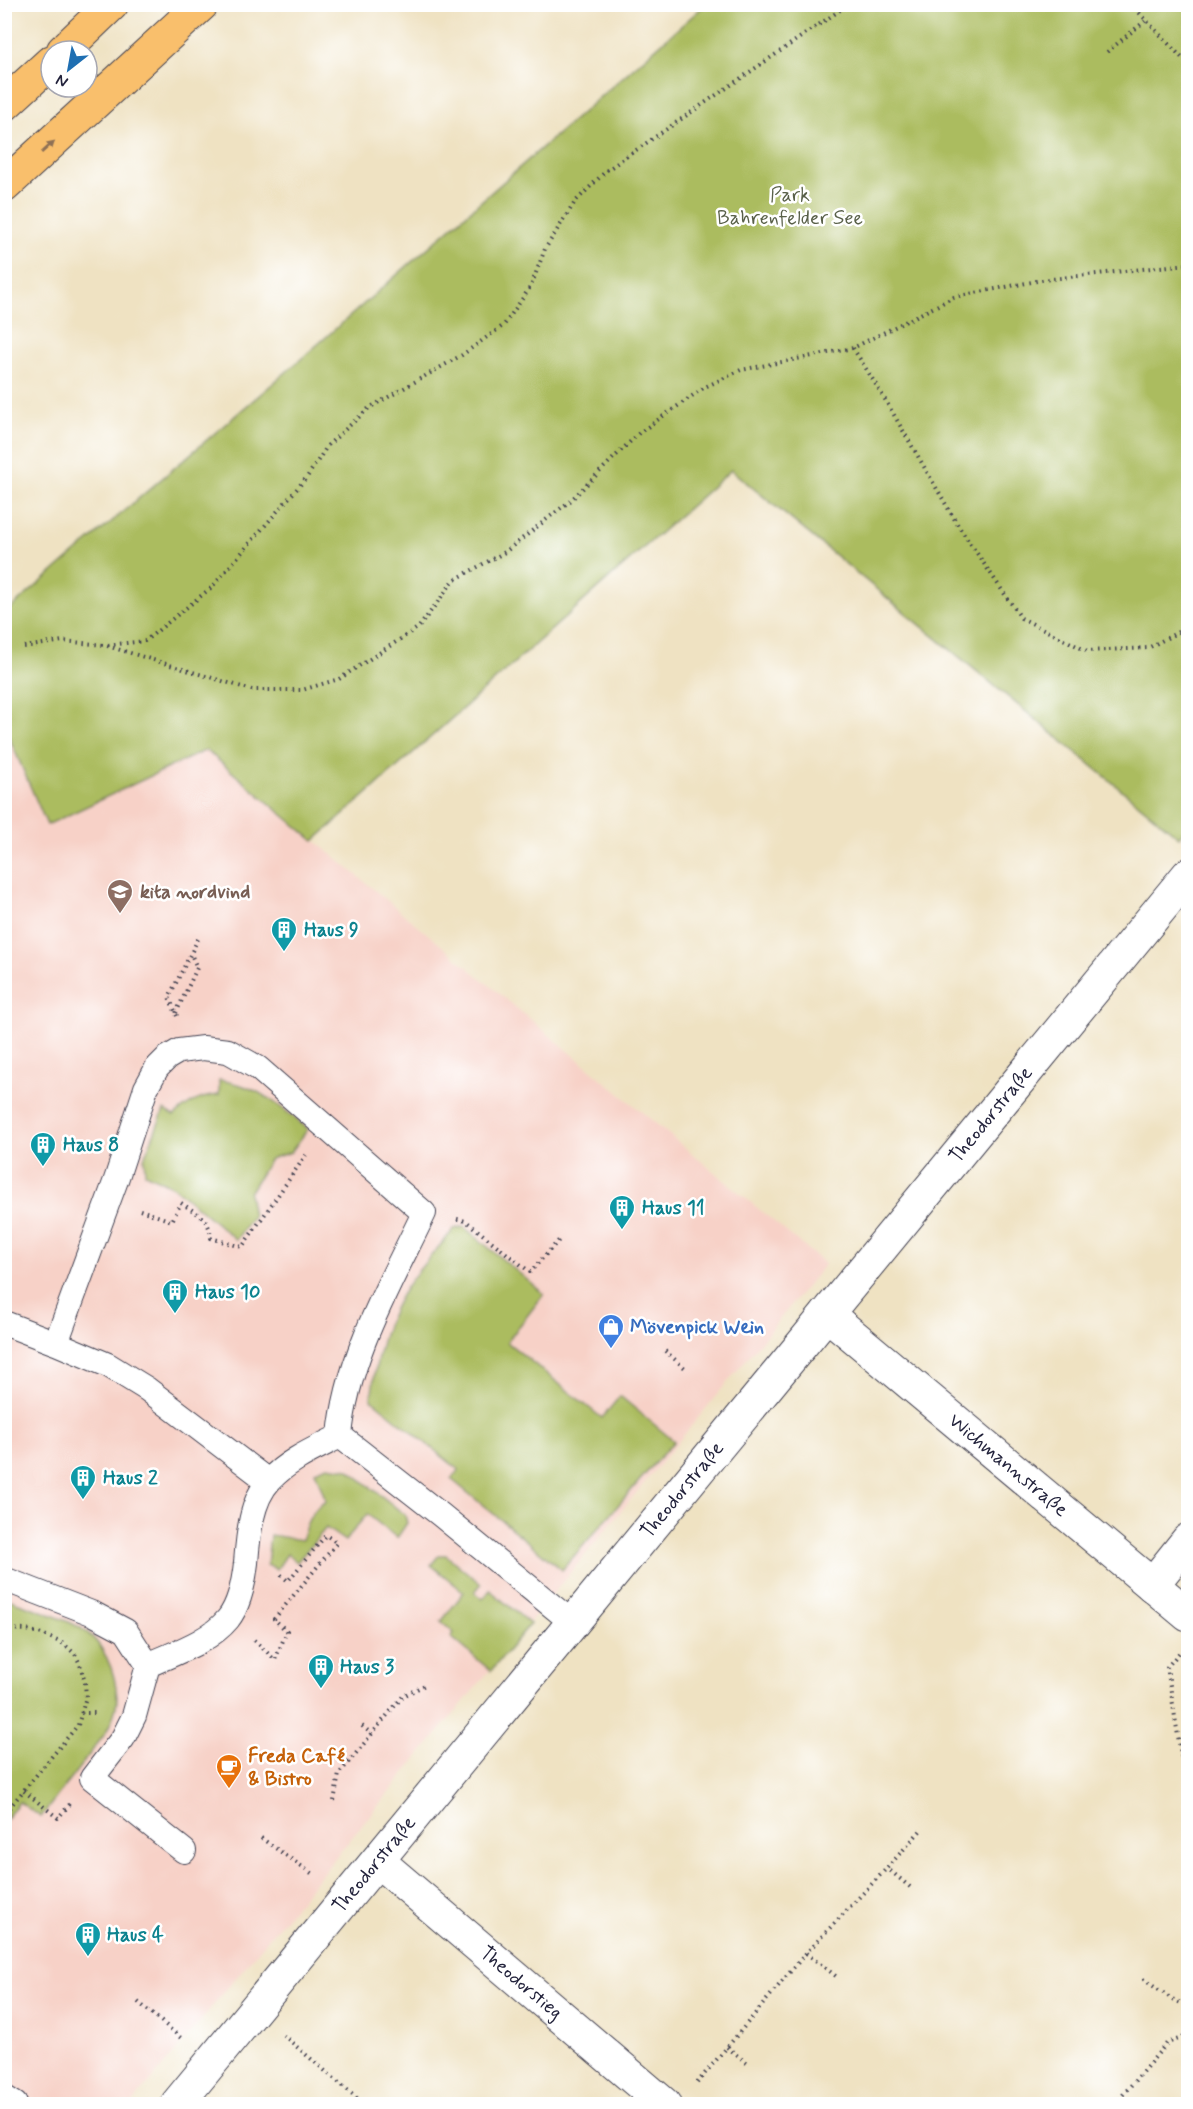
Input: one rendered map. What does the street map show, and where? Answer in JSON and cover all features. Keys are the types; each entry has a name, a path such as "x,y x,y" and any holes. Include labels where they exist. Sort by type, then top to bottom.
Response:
{"highway":[{"path":"76,39 112,4"},
{"path":"4,186 202,4"},
{"path":"4,105 39,73"}],"street":[{"name":"Theodorstraße","path":"177,2104 1188,875"},
{"name":"Wichmannstraße","path":"827,1314 1188,1615"},
{"path":"1152,1585 1188,1540"},
{"name":"Theodorstieg","path":"378,1861 664,2104"}],"lane":[{"path":"56,1343 116,1180 146,1088 157,1068 179,1051 203,1048 228,1051 258,1068 424,1213 368,1330 343,1406 340,1436"},
{"path":"4,1323 108,1365 147,1389 268,1481"},
{"path":"148,1665 202,1640 228,1619 236,1606 245,1578 248,1541 255,1507 268,1481 301,1457 340,1436"},
{"path":"340,1436 573,1623"},
{"path":"4,1579 94,1614 126,1631 148,1665 142,1692 123,1738 92,1778 184,1851"},
{"path":"4,2097 15,2104"}],"path":[{"path":"104,645 145,641 212,587 307,477 328,446 369,408 462,355 504,325 531,286 545,249 575,202 607,170 849,4"},
{"path":"1131,4 1187,62"},
{"path":"1107,52 1145,21"},
{"path":"24,647 63,640 104,645 252,690 302,690 339,679 419,627 454,580 505,552 570,501 639,433 705,387 741,370 853,348 954,297 1042,280 1188,264"},
{"path":"853,348 959,527 1021,618 1087,651 1148,648 1182,630 1188,616"},
{"path":"189,1050 169,997 198,939"},
{"path":"176,1013 197,968 191,954"},
{"path":"172,1221 181,1203 198,1214 210,1227 212,1238 242,1247 326,1129"},
{"path":"424,1213 466,1221 530,1272 561,1238"},
{"path":"665,1351 685,1368"},
{"path":"246,1564 275,1571 288,1581 326,1535 337,1543 274,1620 287,1631 275,1660 261,1645"},
{"path":"4,1629 27,1630 64,1644 75,1654 80,1664 86,1697 78,1725 4,1814"},
{"path":"1181,1650 1167,1667 1183,1767"},
{"path":"334,1801 339,1774 403,1696 425,1685"},
{"path":"362,1726 372,1734"},
{"path":"24,1791 51,1812"},
{"path":"693,2088 806,1953 921,1830"},
{"path":"261,1838 346,1899"},
{"path":"887,1868 910,1887"},
{"path":"806,1953 837,1977"},
{"path":"1143,1979 1172,1999 1188,2006"},
{"path":"138,2002 170,2028"},
{"path":"255,2011 364,2104"},
{"path":"1115,2104 1167,2043 1188,2036"},
{"path":"727,2047 749,2066"}],"shaded area":[{"path":"4,728 47,824 206,750 825,1264 132,2104 5,2104"}],"green space":[{"name":"Park Bahrenfelder See","path":"706,4 1188,5 1188,825 1179,837 731,470 314,841 206,750 47,825 5,728 5,613 285,373"},
{"path":"219,1080 246,1087 267,1097 308,1129 291,1152 270,1159 249,1193 253,1216 236,1240 175,1188 145,1173 144,1158 164,1110 174,1116 195,1101 219,1095"},
{"path":"464,1227 544,1294 507,1342 602,1418 620,1396 674,1441 562,1570 451,1479 459,1470 371,1399 382,1340 399,1299 418,1271 454,1229"},
{"path":"328,1466 348,1469 405,1515 407,1523 397,1538 367,1514 345,1541 326,1528 297,1562 287,1554 277,1569 267,1565 270,1535 302,1540 305,1528 316,1508 326,1501 315,1471"},
{"path":"439,1555 446,1555 481,1584 475,1592 483,1599 490,1590 530,1624 491,1671 451,1637 454,1633 441,1622 464,1592 431,1565"},
{"path":"5,1598 79,1627 95,1640 111,1668 117,1703 105,1734 41,1817 19,1802 5,1820"}],"place":[{"name":"kita nordvind","path":"120,915"},
{"name":"Haus 9","path":"284,953"},
{"name":"Haus 8","path":"43,1168"},
{"name":"Haus 11","path":"622,1231"},
{"name":"Haus 10","path":"175,1315"},
{"name":"Mövenpick Wein","path":"611,1350"},
{"name":"Haus 2","path":"83,1501"},
{"name":"Haus 3","path":"321,1690"},
{"name":"Freda Café & Bistro","path":"229,1790"},
{"name":"Haus 4","path":"88,1958"}]}
